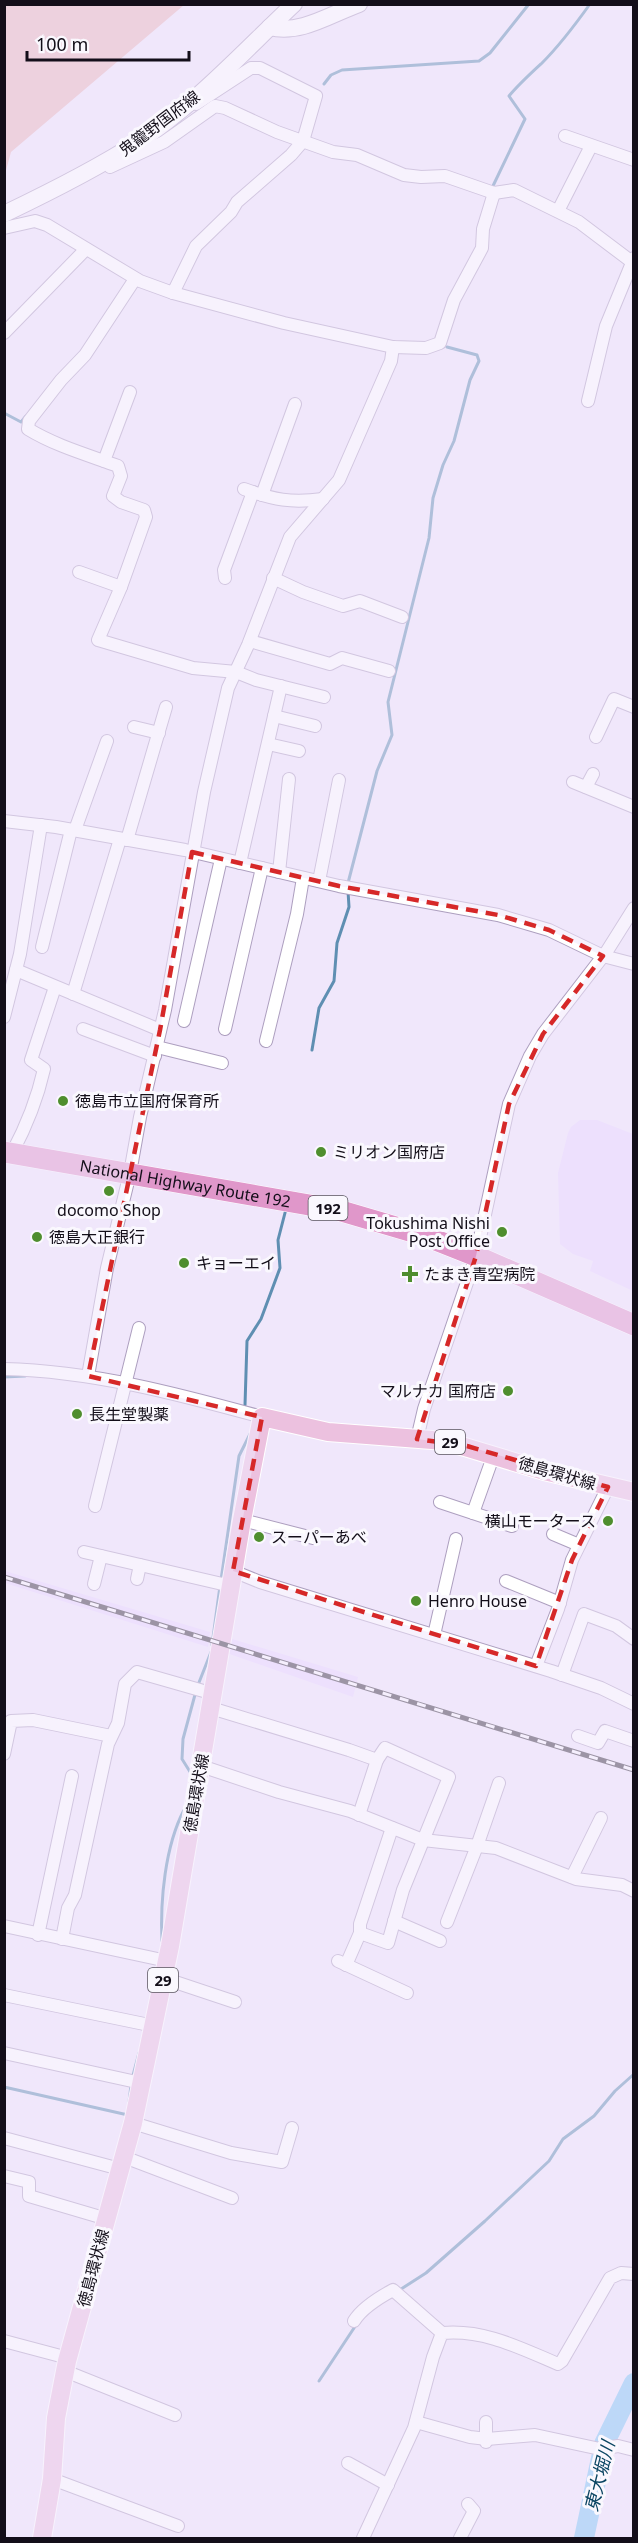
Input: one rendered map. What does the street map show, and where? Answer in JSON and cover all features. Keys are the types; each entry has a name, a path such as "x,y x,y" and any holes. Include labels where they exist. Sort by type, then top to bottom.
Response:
{"highway":[{"name":"National Highway Route 192","path":"8,1152 338,1210 423,1235 633,1325"}],"main road":[{"name":"鬼籠野国府線","path":"4,214 79,176 139,141 189,102 294,4"},
{"path":"270,27 283,31 294,29 359,4"},
{"name":"徳島環状線","path":"42,2538 52,2479 56,2418 67,2365 133,2123 134,2082 163,1964 201,1766 205,1694 226,1581 242,1520 262,1417 328,1432 445,1441 544,1471 633,1492"}],"street":[{"path":"173,293 196,246 231,212 237,202 291,155 303,141 315,96 260,68 251,68 198,105 189,102"},
{"path":"79,176 91,179 116,164 164,142 215,106 333,152 357,155 404,175 445,176 494,193 514,190 579,222 633,260 606,326 588,401"},
{"path":"565,136 633,160"},
{"path":"558,211 591,146"},
{"path":"4,228 35,221 47,225 135,279 173,293 284,323 393,347 426,348 440,343 454,300 482,248 483,229 494,193"},
{"path":"4,333 86,249"},
{"path":"135,279 85,355 61,380 29,421 28,429 73,451 118,466 121,476 113,495 121,502 144,510 146,517 121,587 98,640 193,668 236,672 324,697"},
{"path":"88,1376 107,1268 156,1052 218,722 228,688 250,640 290,537 339,480 354,451 391,361 393,347"},
{"path":"104,461 130,392"},
{"path":"225,578 224,570 253,492 295,404"},
{"path":"253,492 296,502 323,499"},
{"path":"79,572 121,587"},
{"path":"273,578 303,592 344,606 360,601 402,617"},
{"path":"250,640 330,664 342,658 389,671"},
{"path":"240,863 281,686"},
{"path":"596,737 614,699 633,707"},
{"path":"73,994 166,707"},
{"path":"274,716 315,726"},
{"path":"134,727 159,733"},
{"path":"42,946 73,830 107,741"},
{"path":"268,744 299,751"},
{"path":"586,787 593,774"},
{"path":"279,872 289,779"},
{"path":"319,881 339,780"},
{"path":"573,782 631,802"},
{"path":"4,821 124,839 303,878 498,915 549,930 603,956 633,964"},
{"path":"4,1017 16,970 41,825"},
{"path":"184,1021 221,859"},
{"path":"225,1029 262,868"},
{"path":"266,1041 297,914 303,878"},
{"path":"417,1439 424,1409 476,1256 504,1124 519,1081 543,1034 603,956 633,908"},
{"path":"16,970 160,1030"},
{"path":"8,1152 31,1117 40,1087 44,1069 31,1060 55,987"},
{"path":"83,1029 156,1052 222,1063"},
{"path":"95,1506 139,1328"},
{"path":"4,1369 39,1369 126,1382 262,1417"},
{"path":"473,1513 494,1454"},
{"path":"536,1666 560,1603 572,1560 608,1487"},
{"path":"440,1502 512,1526"},
{"path":"242,1520 313,1538"},
{"path":"553,1534 579,1545"},
{"path":"434,1635 456,1539"},
{"path":"84,1552 140,1565 174,1578 260,1582 536,1666 601,1688 633,1704"},
{"path":"94,1584 101,1556"},
{"path":"137,1579 140,1565"},
{"path":"506,1581 560,1603"},
{"path":"562,1675 584,1614 616,1626 633,1640"},
{"path":"62,1939 68,1908 75,1895 111,1736 118,1723 124,1684 137,1672 205,1694 376,1760"},
{"path":"5,1753 10,1721 33,1720 111,1736"},
{"path":"578,1736 598,1743 606,1731 633,1741"},
{"path":"359,1815 376,1760 385,1748 448,1778 403,1890 388,1943 360,1933"},
{"path":"201,1766 359,1815 423,1840 496,1848 572,1877 622,1886 633,1891"},
{"path":"38,1935 72,1776"},
{"path":"447,1922 499,1783"},
{"path":"572,1877 601,1818"},
{"path":"392,1828 376,1871 360,1924 360,1933 342,1964 402,1987"},
{"path":"394,1921 440,1941"},
{"path":"4,1926 163,1964 235,2002"},
{"path":"4,1995 148,2025"},
{"path":"4,2054 134,2082"},
{"path":"133,2123 231,2153 282,2162 292,2128"},
{"path":"4,2138 122,2163 232,2198"},
{"path":"4,2176 29,2182 29,2196 107,2219"},
{"path":"354,2321 382,2295 393,2290 442,2333 462,2331 483,2334 558,2364 562,2361 610,2278 621,2272 633,2274"},
{"path":"363,2538 388,2485 402,2463 416,2422 433,2356 442,2333"},
{"path":"4,2341 67,2365 175,2415"},
{"path":"416,2422 439,2427 454,2435 486,2441 535,2435 603,2449 618,2446 633,2450"},
{"path":"486,2422 486,2441"},
{"path":"348,2463 388,2485"},
{"path":"52,2479 178,2526"},
{"path":"460,2538 474,2511 468,2504"}],"highlighted area":[{"path":"192,852 339,886 498,915 549,930 603,956 543,1034 509,1104 476,1256 417,1439 467,1446 608,1487 572,1560 536,1666 233,1571 262,1417 88,1376 160,1030"}],"shaded area":[{"path":"5,4 184,5 11,152 5,174"},
{"path":"580,1120 597,1120 633,1134 633,1291 590,1271 593,1261 573,1254 560,1244 558,1173 568,1133 571,1127"},
{"path":"5,1571 210,1632 208,1647 5,1583"},
{"path":"219,1635 358,1677 353,1697 221,1651"}],"waterway":[{"path":"324,84 331,75 342,70 479,61 490,53 529,4"},
{"path":"492,188 525,119 509,96 555,49 590,4"},
{"path":"348,883 377,771 392,735 388,702 429,538 433,498 443,465 454,441 470,380 479,361 477,355 447,347"},
{"path":"4,413 21,422 26,416"},
{"path":"312,1050 319,1008 334,981 337,943 349,907 348,891"},
{"path":"245,1405 247,1341 261,1319 280,1268 278,1240 286,1209"},
{"path":"4,1377 25,1376"},
{"path":"221,1580 239,1456 251,1432"},
{"path":"212,1645 220,1586"},
{"path":"198,1685 211,1652"},
{"path":"192,1775 182,1759 183,1739 196,1691"},
{"path":"162,1941 165,1874 172,1840 184,1810"},
{"path":"132,2079 139,2053"},
{"path":"398,2291 426,2273 485,2221 549,2161 563,2139 594,2116 615,2091 634,2074"},
{"path":"129,2102 131,2085"},
{"path":"4,2087 128,2115"},
{"path":"319,2381 356,2325"},
{"name":"東大堀川","path":"584,2538 604,2444 634,2383"}],"railway":[{"path":"4,1577 634,1770"}],"place":[{"name":"徳島市立国府保育所","path":"63,1101"},
{"name":"ミリオン国府店","path":"321,1152"},
{"name":"docomo Shop","path":"109,1191"},
{"name":"Tokushima Nishi Post Office","path":"502,1232"},
{"name":"徳島大正銀行","path":"37,1237"},
{"name":"キョーエイ","path":"184,1263"},
{"name":"たまき青空病院","path":"410,1274"},
{"name":"マルナカ 国府店","path":"508,1391"},
{"name":"長生堂製薬","path":"77,1414"},
{"name":"横山モータース","path":"608,1521"},
{"name":"スーパーあべ","path":"259,1537"},
{"name":"Henro House","path":"416,1601"}]}
